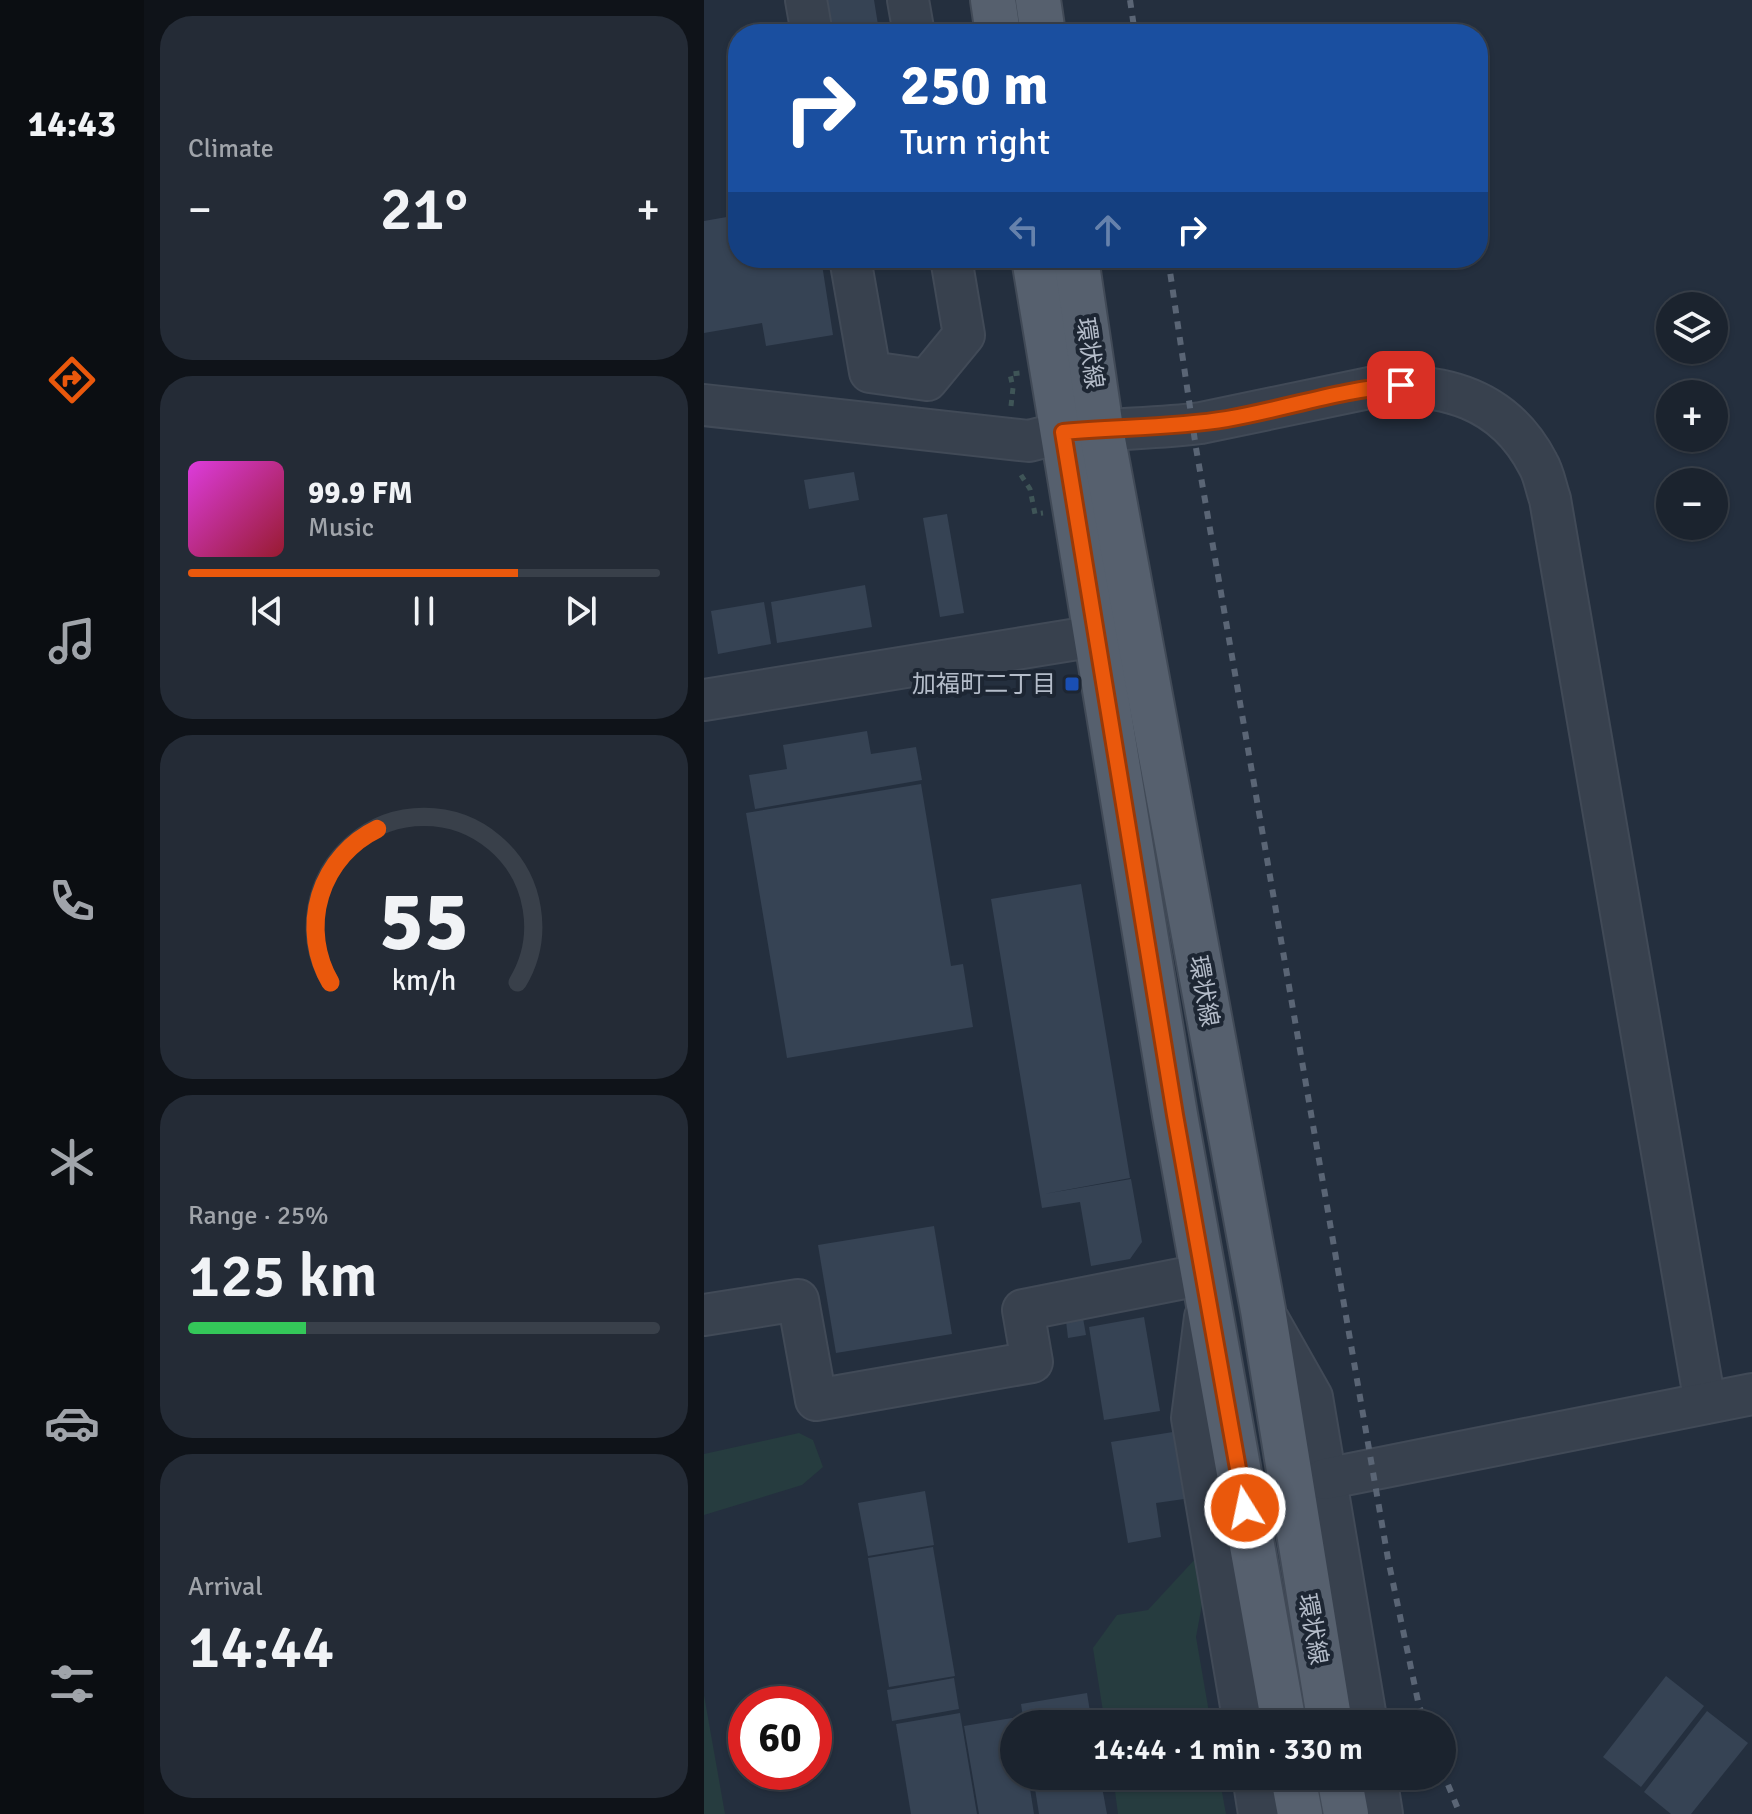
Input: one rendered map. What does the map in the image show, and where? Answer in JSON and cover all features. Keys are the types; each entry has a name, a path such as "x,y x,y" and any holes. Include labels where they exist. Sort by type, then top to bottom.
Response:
{"main road":[{"path":"993,0 997,24"},
{"path":"1038,0 1042,24"},
{"name":"環状線","path":"1037,268 1082,430 1263,1310 1328,1710"},
{"name":"環状線","path":"1076,268 1082,430 1096,636 1199,1287 1228,1416 1281,1710"},
{"path":"1296,1790 1300,1814"},
{"path":"1342,1790 1346,1814"}],"street":[{"path":"806,0 810,24"},
{"path":"908,0 912,24"},
{"path":"852,268 870,372 927,380 964,335 953,268"},
{"path":"704,405 1029,441 1082,430 1177,427 1374,387 1401,385 1458,393 1483,405 1511,425 1538,464 1550,499 1705,1403"},
{"path":"704,700 1096,636"},
{"path":"704,1315 798,1300 816,1400 1032,1362 1023,1310 1199,1287 1192,1418 1242,1710"},
{"path":"1263,1310 1312,1397 1365,1710"},
{"path":"1325,1479 1752,1394"},
{"path":"1255,1790 1259,1814"},
{"path":"1378,1790 1382,1814"}],"path":[{"path":"1011,412 1013,388 1010,374 1021,372"},
{"path":"1017,469 1030,489 1035,514 1044,513"}],"green space":[{"path":"799,1433 813,1440 823,1467 802,1485 704,1515 704,1454"},
{"path":"1197,1557 1204,1594 1196,1637 1209,1710 1103,1710 1093,1648 1117,1615 1148,1610"},
{"path":"704,1695 725,1814 704,1814"},
{"path":"1115,1790 1222,1790 1226,1814 1118,1814"}],"building":[{"path":"822,0 874,0 878,24 826,24"},
{"path":"728,217 728,268 823,268 833,335 766,346 762,323 704,333 704,221"},
{"path":"854,472 859,500 809,509 804,480"},
{"path":"947,514 964,613 940,617 923,518"},
{"path":"865,585 872,627 777,643 771,602"},
{"path":"764,602 771,644 718,654 711,611"},
{"path":"867,731 871,754 916,747 922,780 755,809 749,775 787,769 783,745"},
{"path":"921,784 951,966 963,964 973,1027 787,1058 746,813"},
{"path":"1081,884 1130,1178 1044,1194 1131,1179 1142,1242 1130,1259 1091,1266 1080,1202 1042,1208 991,899"},
{"path":"934,1226 952,1334 836,1353 818,1245"},
{"path":"1144,1317 1160,1411 1104,1420 1089,1327"},
{"path":"1083,1318 1086,1335 1068,1338 1066,1321"},
{"path":"1173,1432 1184,1499 1156,1503 1161,1537 1128,1543 1111,1442"},
{"path":"925,1491 934,1545 868,1556 858,1503"},
{"path":"933,1547 955,1676 889,1687 868,1558"},
{"path":"1666,1676 1704,1706 1641,1787 1603,1757"},
{"path":"954,1678 959,1709 892,1721 887,1690"},
{"path":"1087,1693 1090,1710 1022,1710 1021,1704"},
{"path":"1707,1711 1748,1743 1691,1814 1671,1814 1644,1792"},
{"path":"960,1713 977,1814 911,1814 896,1724"},
{"path":"1000,1720 1000,1790 1030,1790 1034,1814 979,1814 964,1726"},
{"path":"1035,1790 1103,1790 1107,1814 1039,1814"}],"railway":[{"path":"1130,0 1134,24"},
{"path":"1169,268 1196,448 1388,1559 1421,1710"},
{"path":"1450,1790 1460,1814"}],"place":[{"name":"加福町二丁目","path":"1072,684"}],"route":[{"path":"1245,1508 1175,1115 1063,432 1177,427 1374,387 1401,385"}]}
